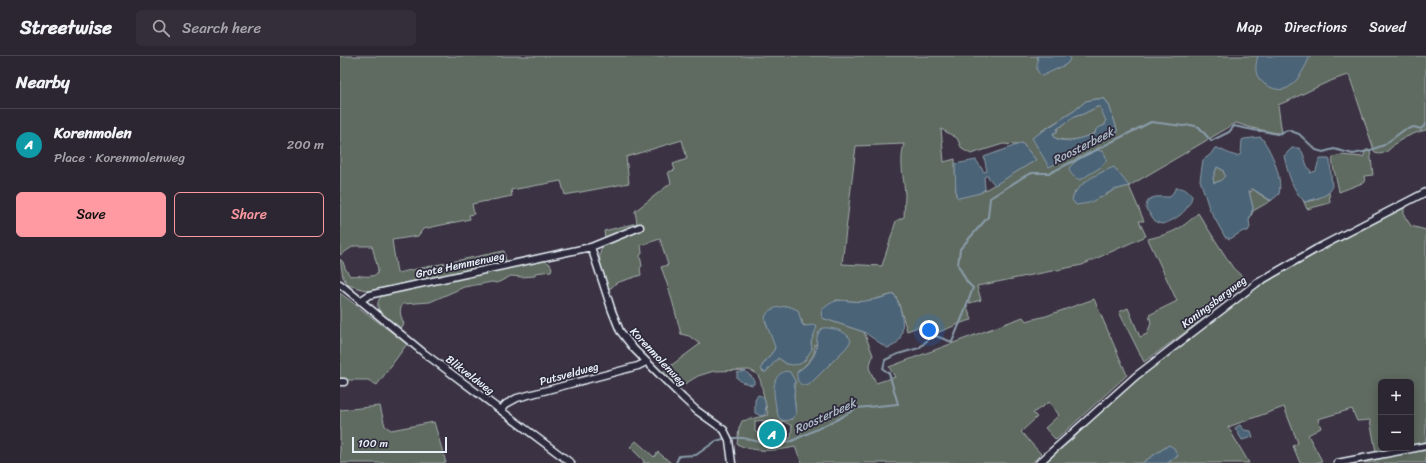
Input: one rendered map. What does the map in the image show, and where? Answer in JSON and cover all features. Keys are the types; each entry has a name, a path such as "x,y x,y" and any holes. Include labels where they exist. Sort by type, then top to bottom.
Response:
{"street":[{"name":"Koningsbergweg","path":"1039,463 1136,376 1256,283 1316,249 1426,192"},
{"name":"Grote Hemmenweg","path":"360,301 369,295 591,247 640,227"},
{"name":"Korenmolenweg","path":"591,247 620,331 646,362 696,410 724,430 729,440 732,463"},
{"path":"340,284 360,301"},
{"name":"Blikveldweg","path":"360,301 424,353 571,463"},
{"name":"Putsveldweg","path":"500,410 506,404 517,398 638,366 646,362"},
{"path":"1337,463 1426,446"}],"green space":[{"path":"340,56 1426,56 1426,130 1402,139 1382,154 1375,153 1349,75 1322,85 1278,105 1282,134 1236,123 1129,186 1144,221 1139,221 1146,236 1082,265 977,286 981,300 966,304 972,320 929,336 922,334 918,327 907,331 898,301 894,294 865,302 836,300 822,318 864,332 873,355 869,368 876,383 895,377 889,367 1023,317 1026,321 1046,316 1094,299 1127,375 1056,440 1045,428 1059,415 1049,402 1033,413 1037,417 1021,432 1041,454 1032,463 802,463 795,447 758,450 737,444 739,428 742,421 768,415 761,382 756,373 749,370 714,371 698,376 678,388 661,373 700,344 689,336 681,334 670,292 661,267 668,265 660,239 641,245 641,275 616,283 611,288 608,288 602,272 600,255 604,245 602,239 605,238 604,231 637,223 635,211 671,183 668,172 675,170 673,164 687,159 682,140 626,157 629,183 565,195 561,181 511,190 512,196 472,204 474,214 469,215 470,219 423,229 418,236 392,240 397,273 504,251 506,261 375,291 369,291 348,285 343,277 340,259 350,276 367,276 377,274 378,269 372,246 354,246 340,255","holes":["1105,99 1109,105 1118,132 1057,163 1040,132 1074,111 1086,101","941,129 957,138 962,149 971,154 1003,144 1016,145 1022,143 1036,160 980,193 956,196 955,159 944,162","904,144 902,164 905,195 904,217 896,221 882,266 842,264 856,146","1104,171 1129,186 1114,190 1100,198 1074,193 1083,184","802,320 802,324 806,326 813,335 811,342 812,349 787,364 778,358 766,372 762,371 762,366 775,347","815,344 846,348 797,372 807,363 814,353","795,381 794,396 796,414 793,419 781,420","755,421 777,423 783,421 792,426 791,438 778,442 764,441 755,431"]},
{"path":"1100,106 1106,122 1104,126 1096,132 1073,140 1055,138 1053,133 1057,132 1057,129 1074,117"},
{"path":"1366,150 1370,150 1373,175 1364,176 1365,182 1339,192 1333,157 1341,155 1363,157"},
{"path":"1217,167 1223,170 1225,176 1220,181 1214,183 1213,178"},
{"path":"1253,189 1269,200 1272,200 1253,211 1249,220 1253,208 1249,191 1251,192"},
{"path":"1329,192 1330,203 1307,209 1303,200 1305,202 1315,200"},
{"path":"1404,208 1404,215 1411,226 1426,230 1426,443 1414,445 1414,379 1378,379 1378,451 1382,451 1376,452 1370,420 1357,421 1352,409 1318,419 1321,428 1308,435 1322,461 1314,463 1300,463 1293,446 1298,443 1284,407 1228,427 1249,463 1167,463 1178,456 1169,445 1142,463 1044,463 1074,438 1103,408 1134,381 1258,285"},
{"path":"1198,213 1233,268 1247,281 1191,328 1144,362 1119,312 1128,308 1140,337 1147,334 1151,323 1149,315 1177,301 1148,239 1180,228"},
{"path":"544,260 550,264 552,268 551,271 535,273 535,276 511,276 497,283 492,282 464,287 430,302 403,304 400,312 404,324 399,329 385,318 379,309 379,299 384,294"},
{"path":"340,293 407,344 377,385 368,380 340,380"},
{"path":"380,406 385,426 391,430 434,422 446,463 340,463 340,410"},
{"path":"636,441 654,457 658,452 671,463 643,463 644,461 630,447"},
{"path":"1426,449 1426,463 1355,463"}],"water":[{"path":"1037,56 1069,56 1070,59 1067,64 1042,76 1037,71"},
{"path":"1258,56 1310,56 1296,81 1285,89 1276,89 1266,85 1259,79 1256,71"},
{"path":"1105,99 1109,105 1118,132 1049,167 1032,138 1074,111 1086,101","holes":["1100,107 1106,121 1105,125 1096,129 1095,134 1070,141 1055,138 1053,133 1057,132 1057,129 1074,117"]},
{"path":"1261,137 1265,142 1278,172 1280,187 1279,194 1272,200 1253,189 1250,189 1249,191 1253,208 1249,220 1250,227 1248,231 1243,231 1230,239 1225,237 1209,208 1200,180 1203,160 1210,155 1215,148 1237,156 1241,154 1242,140","holes":["1217,167 1223,170 1225,176 1220,181 1214,183 1213,178"]},
{"path":"1022,143 1036,160 995,185 988,175 984,177 985,189 980,193 959,198 956,196 955,164 976,160 984,172 987,171 984,157"},
{"path":"1292,148 1299,148 1301,150 1307,166 1311,171 1310,173 1316,171 1319,159 1329,159 1332,188 1327,194 1305,202 1297,192 1291,181 1284,156"},
{"path":"1098,150 1104,152 1107,160 1101,167 1080,180 1073,176 1069,168 1075,162"},
{"path":"1114,167 1129,186 1114,190 1089,203 1076,205 1072,200 1074,194 1083,184 1089,179"},
{"path":"1176,188 1185,189 1192,196 1191,201 1177,218 1162,224 1156,222 1146,209 1148,201 1154,197 1170,197"},
{"path":"894,294 902,317 902,333 899,340 894,345 887,348 864,332 822,318 821,311 833,302 842,300 858,302 869,301"},
{"path":"788,306 798,310 804,326 814,325 817,327 811,342 812,349 805,360 800,364 787,364 778,358 766,372 764,372 761,369 762,366 775,347 765,320 767,313 773,309"},
{"path":"822,328 839,330 847,335 851,341 846,348 809,385 803,385 797,378 797,372 808,364 814,356 817,338"},
{"path":"745,371 754,379 754,384 752,385 742,382 737,378 737,373"},
{"path":"786,371 790,372 795,381 794,396 796,414 791,419 785,421 780,419 778,416 774,386 777,377"},
{"path":"758,395 763,397 765,402 766,414 761,416 755,413 755,400"},
{"path":"1240,425 1244,430 1251,431 1253,437 1242,440 1235,428"},
{"path":"1169,445 1174,448 1178,456 1167,463 1142,463"}],"waterway":[{"name":"Roosterbeek","path":"732,438 743,438 768,444 792,441 838,419 857,408 898,404 889,373 883,369 885,360 898,354 919,348 933,335 952,342 973,288 967,282 958,265 960,249 988,217 990,198 1025,176 1032,173 1050,173 1151,122 1199,127 1211,141 1229,132 1234,126 1277,134 1288,130 1299,134 1316,150 1323,152 1334,149 1353,154 1368,151 1384,145 1404,130 1414,127 1421,129 1426,124"},
{"name":"Roosterbeek","path":"676,463 679,456 696,455 716,441 723,439"}],"place":[{"name":"Korenmolen","path":"772,434"}]}
